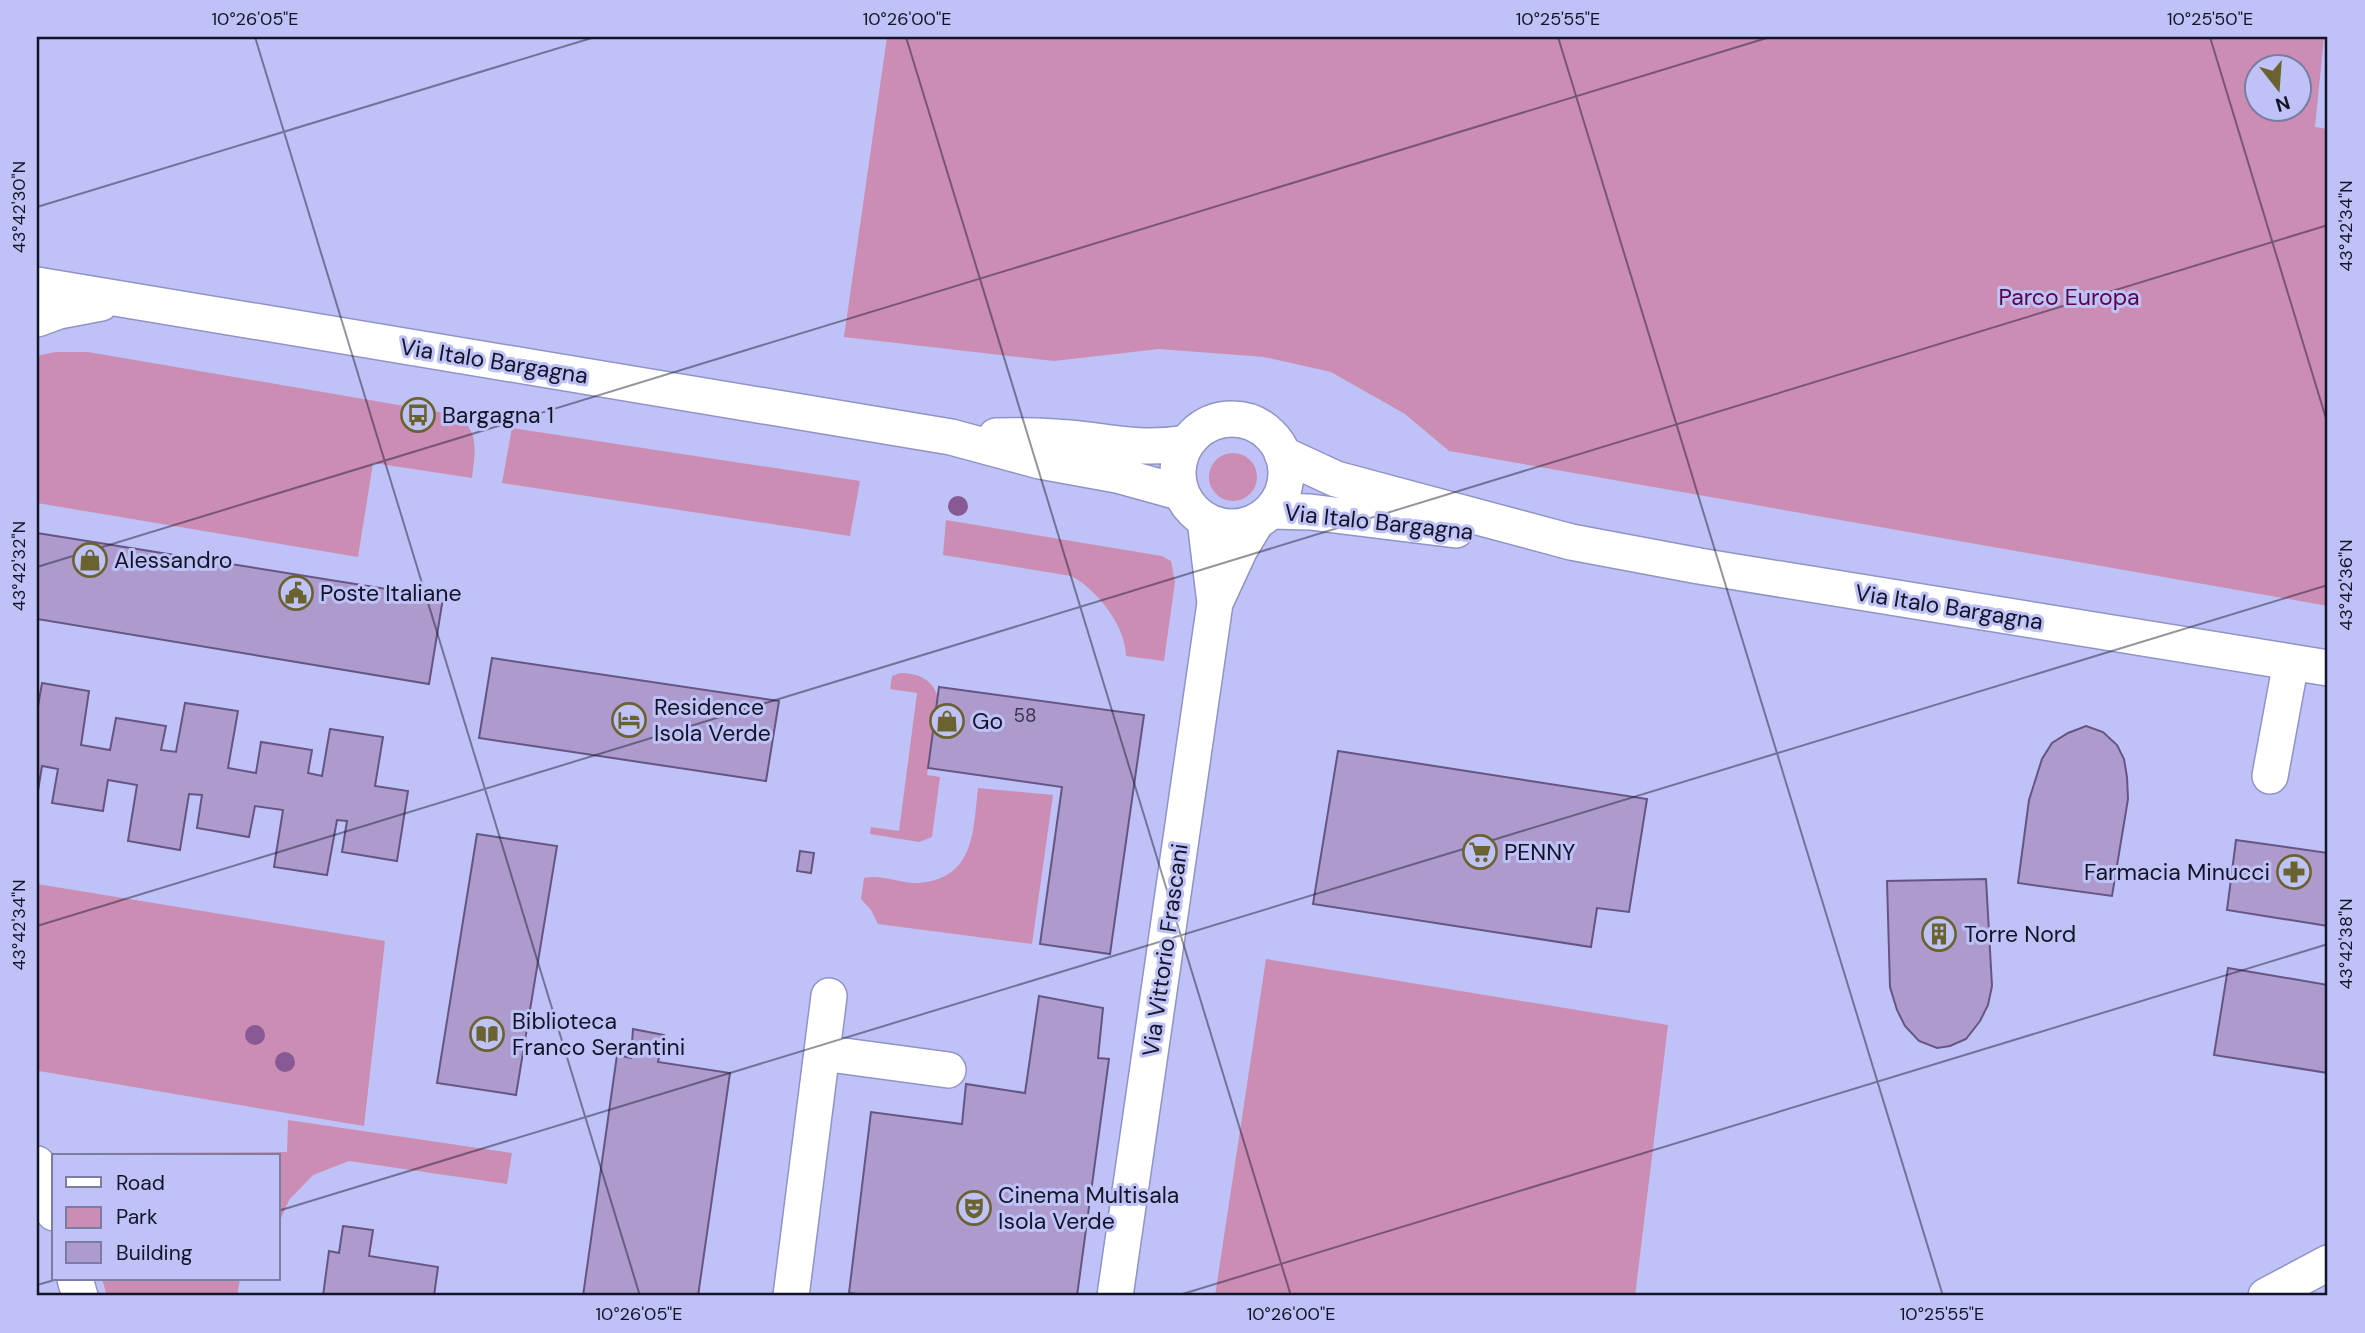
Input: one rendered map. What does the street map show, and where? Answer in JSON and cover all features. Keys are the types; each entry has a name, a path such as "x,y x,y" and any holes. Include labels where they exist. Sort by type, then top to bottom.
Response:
{"street":[{"name":"Via Italo Bargagna","path":"37,285 951,437 1040,461 1117,475 1182,493"},
{"path":"37,319 59,311 121,300"},
{"path":"1236,420 1257,426 1276,442 1282,454 1286,467 1285,482 1281,495 1264,516 1231,527 1205,520 1195,513 1182,493 1178,467 1187,443 1214,423 1236,420"},
{"name":"Via Italo Bargagna","path":"951,437 1046,437 1141,447 1187,443"},
{"name":"Via Italo Bargagna","path":"1282,454 1309,469 1345,482 1571,542"},
{"name":"Via Italo Bargagna","path":"1264,516 1310,512 1571,542 1699,566 2328,668"},
{"name":"Via Vittorio Frascani","path":"1215,603 1240,549 1264,516"},
{"name":"Via Vittorio Frascani","path":"1115,1296 1215,603 1205,520"},
{"path":"2270,776 2291,662"},
{"path":"791,1296 829,996"},
{"path":"822,1054 948,1070"},
{"path":"37,1164 52,1207"},
{"path":"2266,1296 2328,1263"}],"green space":[{"name":"Parco Europa","path":"887,37 2324,37 2315,127 2328,129 2328,606 1449,451 1405,414 1331,372 1264,357 1159,349 1054,361 844,337"},
{"path":"55,352 88,352 457,415 473,435 475,451 472,478 373,463 358,557 37,503 37,356"},
{"path":"512,428 860,481 850,536 502,483"},
{"path":"1233,453 1242,454 1250,460 1256,468 1256,486 1250,494 1242,500 1233,501 1224,500 1216,494 1210,486 1209,477 1210,468 1216,460 1224,454"},
{"path":"946,520 1162,556 1171,561 1175,582 1164,661 1126,656 1121,633 1108,610 1091,590 1071,576 943,555"},
{"path":"900,673 924,678 936,691 938,698 927,775 940,777 932,837 919,842 870,834 871,827 899,831 917,693 890,689 892,676"},
{"path":"978,788 1053,795 1032,944 878,924 861,899 864,878 878,877 918,883 937,880 951,873 968,850 975,820"},
{"path":"37,884 385,941 364,1126 39,1071"},
{"path":"1266,959 1668,1025 1635,1296 1215,1296"},
{"path":"288,1120 512,1153 507,1184 349,1161 313,1175 289,1200 280,1220 280,1154 71,1154 287,1152"},
{"path":"102,1280 240,1280 237,1296 107,1296"}],"building":[{"path":"37,533 443,598 429,684 37,619"},
{"name":"Residence Isola Verde","path":"492,658 779,701 766,781 479,738"},
{"path":"42,683 89,691 81,745 110,750 116,718 166,726 161,750 176,752 185,703 238,711 228,768 256,773 261,742 312,750 308,773 322,776 330,729 383,737 375,786 408,791 397,861 342,852 347,821 337,820 327,875 274,867 283,810 255,806 249,837 197,828 202,795 189,794 180,850 128,841 137,785 108,780 103,811 52,803 58,769 42,766 37,797 37,712"},
{"path":"939,687 1144,715 1110,954 1040,944 1062,787 928,768"},
{"path":"2086,726 2103,732 2117,745 2124,759 2127,777 2128,799 2112,896 2018,883 2029,800 2042,759 2052,743"},
{"name":"PENNY","path":"1338,751 1647,799 1629,912 1597,908 1591,947 1313,904"},
{"path":"477,834 557,846 516,1095 437,1083"},
{"path":"2236,840 2328,853 2328,926 2227,910"},
{"path":"800,851 814,853 811,873 797,871"},
{"name":"Torre Nord","path":"1986,879 1992,986 1988,1005 1966,1039 1937,1048 1919,1041 1905,1026 1890,987 1887,881"},
{"path":"2228,968 2328,985 2328,1073 2214,1055"},
{"name":"Cinema Multisala Isola Verde","path":"1039,996 1103,1008 1098,1058 1109,1059 1077,1296 874,1296 849,1293 871,1112 962,1124 966,1084 1025,1093"},
{"path":"633,1029 664,1035 658,1062 730,1073 698,1296 583,1296 617,1055 631,1058"},
{"path":"343,1226 373,1230 369,1256 438,1267 434,1296 323,1296 329,1251 339,1253"}],"place":[{"name":"Bargagna 1","path":"418,415"},
{"name":"Alessandro","path":"90,560"},
{"name":"Poste Italiane","path":"296,593"},
{"name":"Residence Isola Verde","path":"629,720"},
{"name":"Go","path":"947,721"},
{"name":"PENNY","path":"1480,852"},
{"name":"Farmacia Minucci","path":"2294,872"},
{"name":"Torre Nord","path":"1939,934"},
{"name":"Biblioteca Franco Serantini","path":"487,1034"},
{"name":"Cinema Multisala Isola Verde","path":"974,1208"}]}
